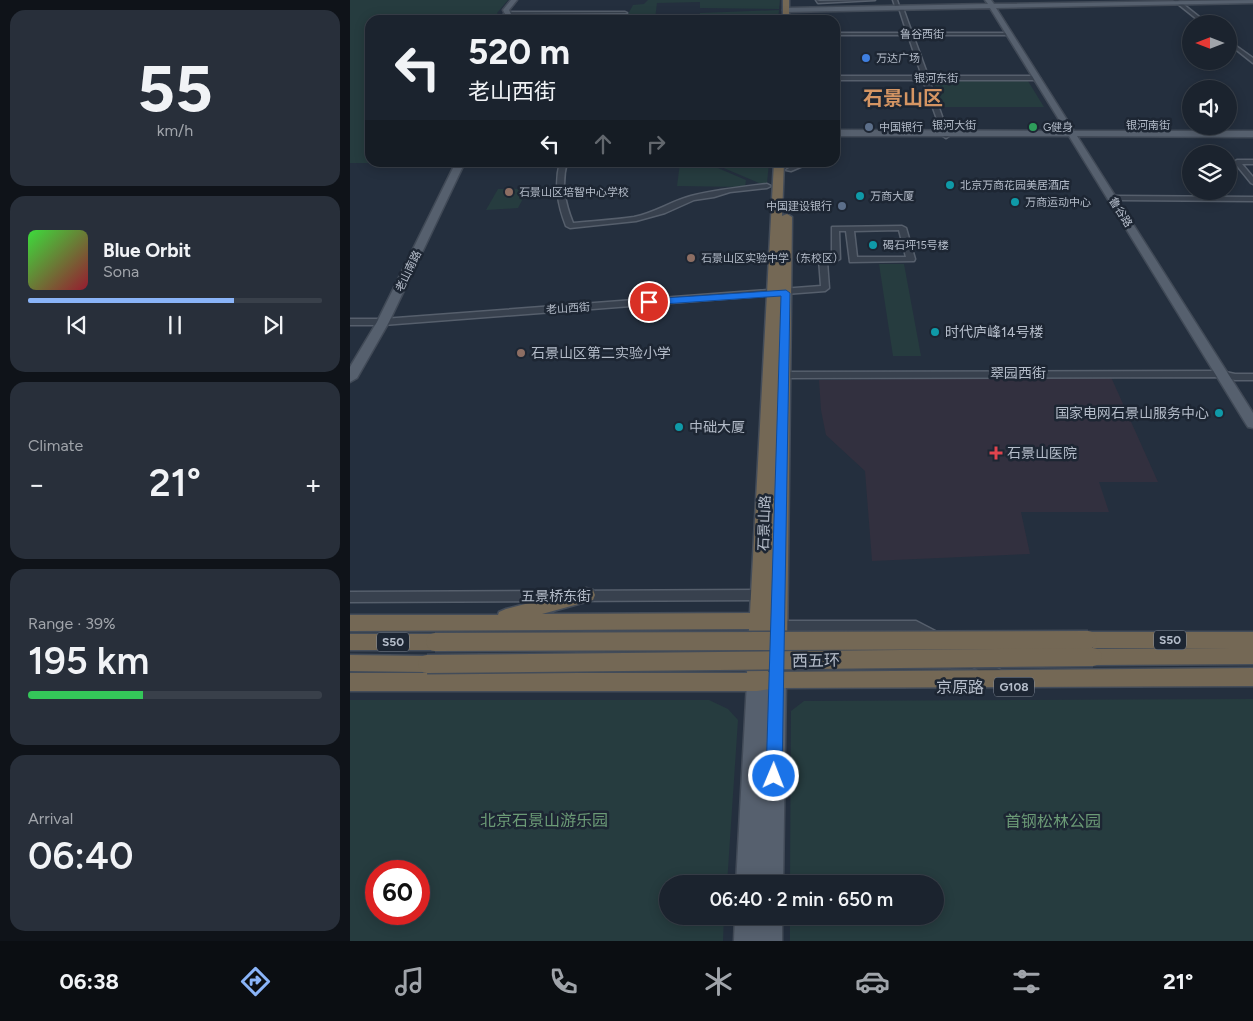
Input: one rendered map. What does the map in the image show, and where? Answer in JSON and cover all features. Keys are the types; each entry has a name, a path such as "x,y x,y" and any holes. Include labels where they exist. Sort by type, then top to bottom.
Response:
{"highway":[{"name":"石景山路","path":"769,624 761,595 785,167"},
{"name":"石景山路","path":"770,683 769,624 783,374 779,293"},
{"path":"482,623 586,595"},
{"path":"350,623 769,624"},
{"name":"西五环","path":"350,642 1253,640"},
{"name":"西五环","path":"350,664 1253,656"},
{"name":"京原路","path":"770,683 1002,678 1253,677"},
{"path":"350,682 770,683"},
{"name":"京原路","path":"770,683 1253,687"}],"main road":[{"path":"506,13 506,10 514,0"},
{"path":"992,3 1157,0"},
{"path":"789,6 1253,1"},
{"name":"鲁谷路","path":"992,3 1036,78 1119,198 1228,376 1253,424"},
{"name":"鲁谷路","path":"992,3 1228,376 1253,405"},
{"name":"银河大街","path":"840,134 1076,135"},
{"name":"银河南街","path":"1076,135 1253,135"},
{"name":"老山南路","path":"350,378 383,322 459,167"},
{"name":"石景山路","path":"749,875 770,683"},
{"name":"石景山路","path":"770,683 771,875"},
{"path":"746,941 747,925"},
{"path":"770,925 770,941"}],"street":[{"path":"818,0 818,2 873,0"},
{"path":"1177,1 1195,15"},
{"path":"900,4 946,135"},
{"path":"506,13 625,13"},
{"name":"鲁谷西街","path":"840,34 1009,34"},
{"path":"1238,49 1253,61"},
{"name":"银河东街","path":"840,78 1036,78"},
{"path":"1253,162 1237,162 1253,182"},
{"path":"562,167 561,198 570,226 636,219 662,212 692,198 714,195 729,190 767,186"},
{"path":"1119,198 1253,199"},
{"path":"902,228 911,259 853,260 850,229 902,228"},
{"name":"老山西街","path":"350,322 383,322 825,288 824,260 836,259 835,229 850,229"},
{"name":"翠园西街","path":"783,374 1253,377"},
{"name":"五景桥东街","path":"350,597 761,595"},
{"path":"769,624 916,626 1002,678"}],"shaded area":[{"name":"石景山医院","path":"1111,377 1158,482 1099,482 1109,512 1021,512 1030,554 872,561 865,471 826,435 821,410 819,380"}],"green space":[{"path":"350,0 508,0 497,13 498,15 365,15 365,163 350,163"},
{"path":"648,0 780,0 779,9 700,8 700,2 657,3 656,15 628,15 633,5 644,4"},
{"path":"779,10 778,15 700,15 700,13"},
{"path":"937,81 1028,81 1044,107 943,107 934,83"},
{"path":"679,167 715,167 746,180 745,187 677,186"},
{"path":"721,167 769,167 767,183 759,183"},
{"path":"498,189 528,189 518,208 486,210"},
{"path":"879,264 904,264 921,356 893,356"},
{"name":"首钢松林公园","path":"1253,699 1253,941 790,941 790,925 944,925 944,875 790,875 791,711 804,701"},
{"name":"北京石景山游乐园","path":"350,700 709,700 728,709 738,720 728,875 659,875 659,925 724,925 723,941 350,941"}],"place":[{"name":"万达广场","path":"866,58"},
{"name":"中国银行","path":"869,127"},
{"name":"G健身","path":"1033,127"},
{"name":"北京万商花园美居酒店","path":"950,185"},
{"name":"石景山区培智中心学校","path":"509,192"},
{"name":"万商大厦","path":"860,196"},
{"name":"万商运动中心","path":"1015,202"},
{"name":"中国建设银行","path":"842,206"},
{"name":"碣石坪15号楼","path":"873,245"},
{"name":"石景山区实验中学（东校区）","path":"691,258"},
{"name":"时代庐峰14号楼","path":"935,332"},
{"name":"石景山区第二实验小学","path":"521,353"},
{"name":"国家电网石景山服务中心","path":"1219,413"},
{"name":"中础大厦","path":"679,427"},
{"name":"石景山医院","path":"996,453"}],"district":[{"name":"石景山区","path":"903,98"}],"route":[{"path":"649,302 786,293 774,776"}]}
